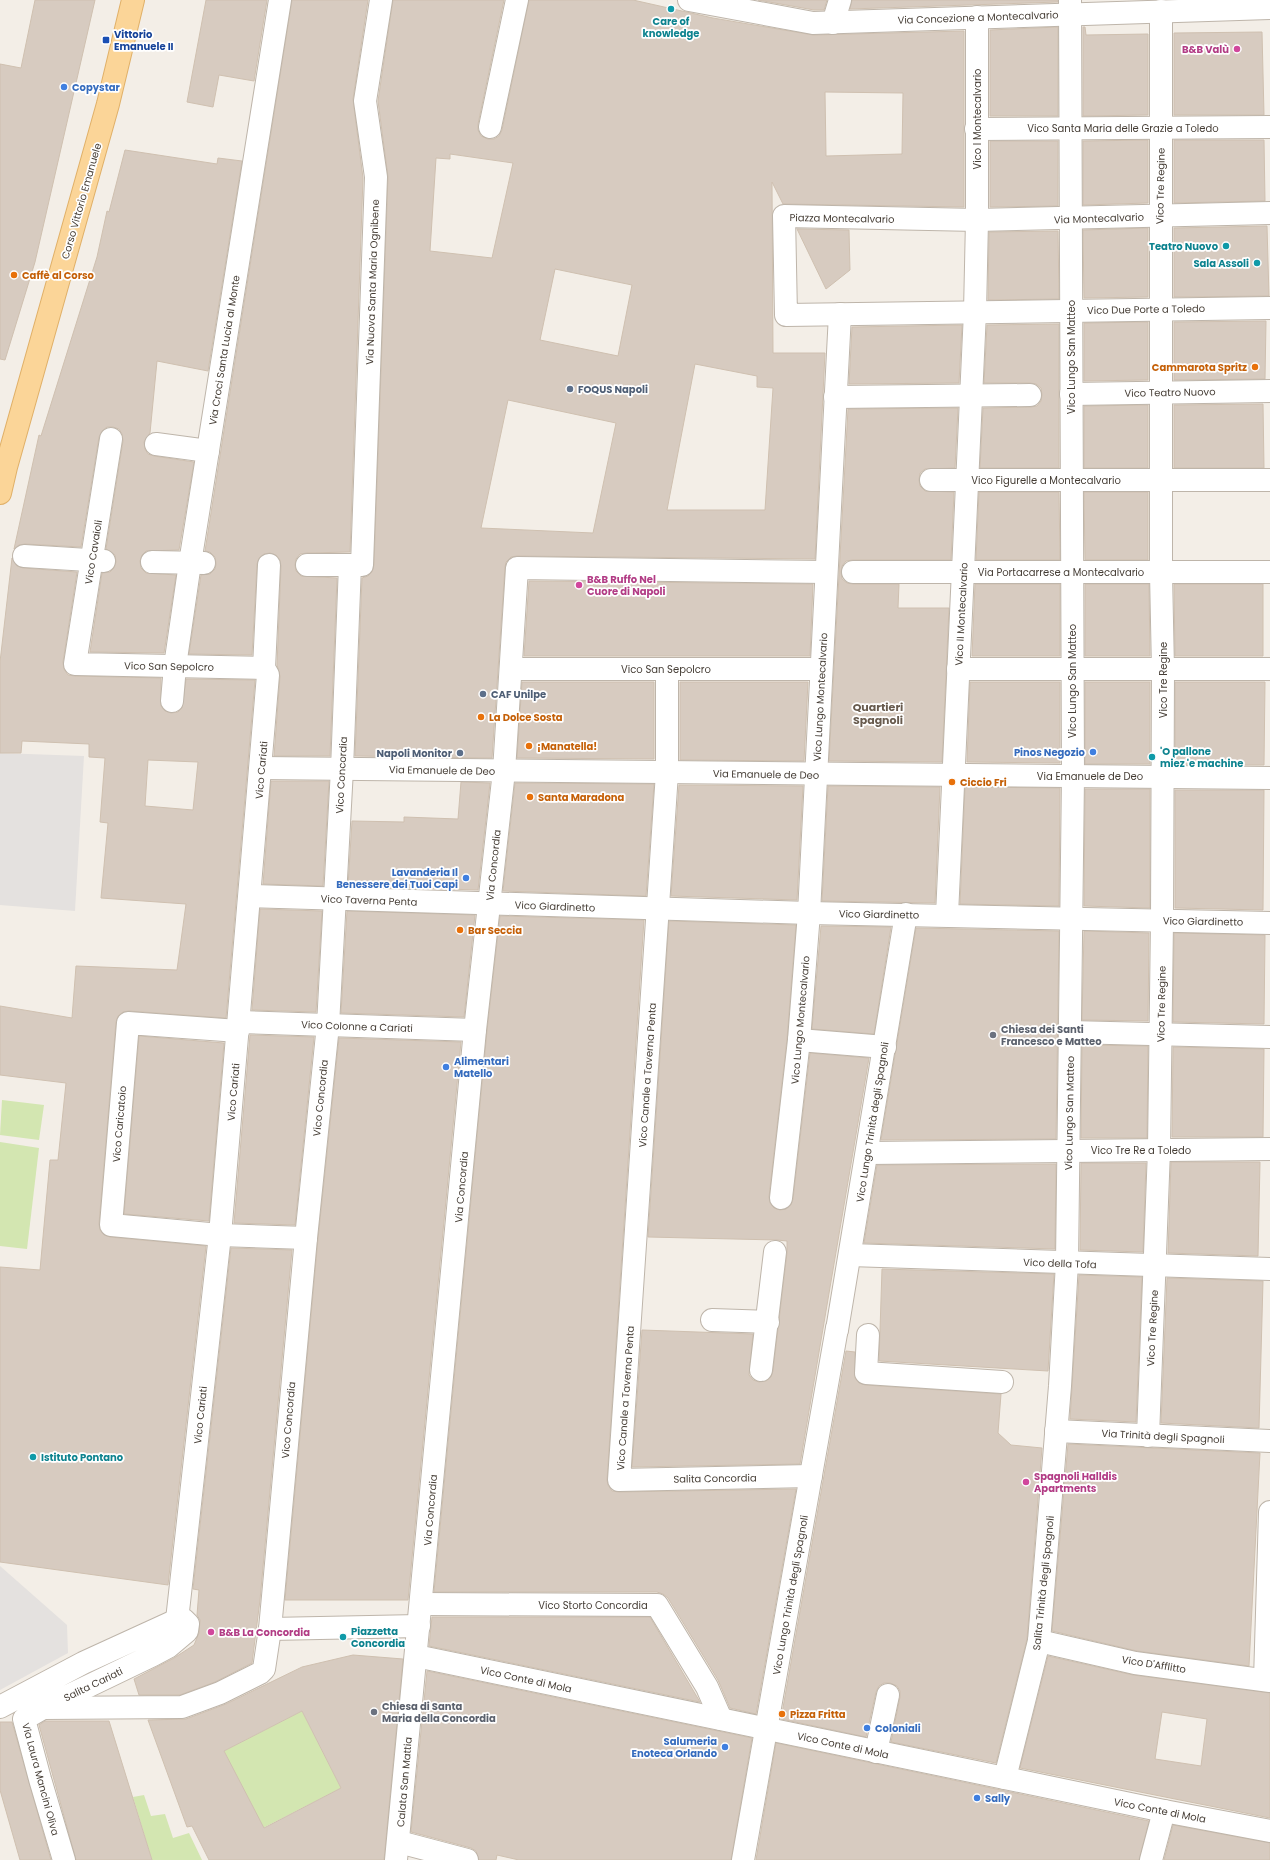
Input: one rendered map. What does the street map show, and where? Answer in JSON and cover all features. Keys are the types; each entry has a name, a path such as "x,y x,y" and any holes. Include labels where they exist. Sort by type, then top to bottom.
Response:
{"main road":[{"name":"Corso Vittorio Emanuele","path":"0,493 108,104 133,0"}],"street":[{"name":"Via Croci Santa Lucia al Monte","path":"172,701 175,666 197,563 208,451 280,0"},
{"name":"Via Nuova Santa Maria Ognibene","path":"356,565 376,177 365,101 381,0"},
{"path":"490,127 516,0"},
{"name":"Via Concezione a Montecalvario","path":"689,0 721,3 813,23 832,23 925,10 977,17 1070,7 1161,12 1270,8"},
{"path":"832,23 840,0"},
{"name":"Vico Lungo San Matteo","path":"1060,1386 1067,1263 1072,918 1073,776 1071,572 1070,7"},
{"name":"Vico Tre Regine","path":"1148,1436 1159,1150 1162,920 1163,670 1161,572 1161,12"},
{"name":"Vico I Montecalvario","path":"977,17 977,220"},
{"name":"Vico Santa Maria delle Grazie a Toledo","path":"976,129 1270,128"},
{"name":"Via Montecalvario","path":"977,220 1270,214"},
{"name":"Piazza Montecalvario","path":"975,312 786,315 784,216 977,220"},
{"path":"975,312 977,220"},
{"name":"Vico Due Porte a Toledo","path":"975,312 1270,308"},
{"name":"Vico II Montecalvario","path":"947,915 975,312"},
{"name":"Vico Lungo Montecalvario","path":"781,1198 799,1040 809,913 840,314"},
{"name":"Vico Teatro Nuovo","path":"1071,394 1270,391"},
{"path":"835,397 1030,395"},
{"name":"Vico Cavaioli","path":"75,664 98,561 112,439"},
{"path":"156,444 208,451"},
{"name":"Vico Figurelle a Montecalvario","path":"931,480 1270,480"},
{"path":"24,556 98,561"},
{"path":"152,562 197,563"},
{"name":"Vico Cariati","path":"177,1620 220,1235 250,896 268,675 264,668 269,565"},
{"path":"307,565 356,565"},
{"name":"Vico Concordia","path":"270,1629 306,1238 328,1025 334,899 356,565"},
{"path":"504,771 517,568 826,572"},
{"name":"Via Portacarrese a Montecalvario","path":"853,572 1270,572"},
{"name":"Vico San Sepolcro","path":"75,664 264,668"},
{"name":"Vico San Sepolcro","path":"511,669 821,669"},
{"name":"Vico Canale a Taverna Penta","path":"619,1480 667,773 667,669"},
{"path":"958,669 1270,669"},
{"name":"Via Emanuele de Deo","path":"261,768 1270,778"},
{"name":"Via Concordia","path":"419,1626 475,1030 504,771"},
{"name":"Vico Taverna Penta","path":"250,896 488,904"},
{"name":"Vico Giardinetto","path":"488,904 809,913 1270,923"},
{"name":"Vico Lungo Trinità degli Spagnoli","path":"743,1860 868,1152 906,914"},
{"name":"Vico Caricatoio","path":"220,1235 111,1225 111,1217 128,1023 238,1027"},
{"name":"Vico Colonne a Cariati","path":"238,1027 328,1025 475,1030"},
{"path":"1070,1032 1270,1037"},
{"path":"799,1040 885,1047"},
{"name":"Vico Tre Re a Toledo","path":"868,1152 1270,1149"},
{"path":"220,1235 306,1238"},
{"path":"761,1370 768,1322 775,1252"},
{"name":"Vico della Tofa","path":"850,1255 1270,1269"},
{"path":"712,1320 768,1322"},
{"path":"868,1335 866,1373 1002,1382"},
{"name":"Salita Trinità degli Spagnoli","path":"1005,1778 1039,1641 1060,1386"},
{"name":"Via Trinità degli Spagnoli","path":"1056,1431 1270,1441"},
{"name":"Salita Concordia","path":"619,1480 811,1476"},
{"path":"1268,1681 1270,1512"},
{"name":"Vico Storto Concordia","path":"421,1604 657,1605 707,1687 722,1719"},
{"path":"0,1707 84,1663 177,1620"},
{"name":"Salita Cariati","path":"42,1708 168,1647 184,1634 188,1627 184,1620 177,1620"},
{"path":"270,1629 419,1626"},
{"name":"Calata San Mattia","path":"397,1851 419,1626"},
{"name":"Salita Cariati","path":"42,1708 182,1707 220,1693 260,1673 264,1669 270,1629"},
{"name":"Vico D'Afflitto","path":"1039,1641 1135,1662 1268,1681"},
{"name":"Vico Conte di Mola","path":"416,1656 876,1752 1164,1811 1270,1831"},
{"path":"876,1752 888,1695"},
{"name":"Via Laura Mancini Oliva","path":"42,1708 26,1717 24,1722 64,1860"},
{"path":"1151,1860 1164,1811"},
{"path":"397,1851 468,1860"}],"green space":[{"path":"2,1100 44,1105 39,1140 0,1135"},
{"path":"0,1142 39,1148 27,1249 0,1246"},
{"path":"302,1711 341,1788 263,1828 224,1751"},
{"path":"144,1795 151,1816 165,1814 173,1838 189,1833 202,1860 152,1860 133,1797"}],"shaded area":[{"path":"0,753 84,756 75,911 0,905"},
{"path":"0,1566 67,1625 68,1653 0,1690"}],"building":[{"path":"35,0 95,0 35,262 5,360 0,359 0,64 21,68"},
{"path":"206,0 267,0 254,81 219,75 213,107 187,102"},
{"path":"292,0 368,0 353,99 363,178 350,552 300,554 296,559 295,565 296,571 301,576 337,578 330,756 274,756 280,676 277,665 281,566 280,560 276,555 270,553 264,554 259,558 257,564 252,655 189,654 201,575 210,574 215,569 216,564 215,557 210,552 205,551"},
{"path":"393,0 504,0 478,124 478,130 481,136 488,139 494,139 499,136 502,130 529,0 633,0 713,18 813,35 964,31 964,207 783,204 772,182 773,353 825,353 815,559 511,557 506,562 505,567 492,758 355,756 362,578 368,576 372,572 374,565 388,177 378,101","holes":["825,92 903,93 902,154 826,156","450,154 513,163 492,258 430,251 436,158 450,159","555,269 632,285 618,356 540,340","695,364 757,376 757,387 773,388 765,510 667,510","508,400 616,423 593,533 481,528"]},
{"path":"758,0 827,0 824,10 814,10"},
{"path":"852,0 1058,0 1058,2 850,9"},
{"path":"1058,27 1058,116 990,116 990,30"},
{"path":"1083,27 1085,27 1086,35 1148,34 1148,115 1083,116"},
{"path":"1262,32 1264,115 1174,115 1174,33"},
{"path":"1148,140 1148,203 1083,205 1083,141"},
{"path":"1174,140 1264,140 1265,201 1174,203"},
{"path":"990,141 1058,141 1058,206 990,207"},
{"path":"125,150 217,164 218,158 242,161 208,371 157,361 150,433 144,442 145,449 148,454 194,462 179,550 146,551 142,555 140,561 141,568 146,573 176,575 164,653 90,652 102,573 110,572 114,568 116,562 115,555 106,549 123,441 122,434 119,429 107,427 102,431 99,437 81,547 25,544 19,545 14,549 39,435 41,436 97,257 107,211 109,212"},
{"path":"1267,226 1269,296 1174,297 1174,228"},
{"path":"1148,228 1148,297 1084,298 1083,230"},
{"path":"797,229 849,230 850,270 826,289"},
{"path":"1058,231 1059,299 988,300 989,232"},
{"path":"1266,321 1265,379 1174,380 1174,322"},
{"path":"1148,322 1148,380 1084,381 1084,323"},
{"path":"1059,324 1059,468 980,468 983,408 1037,406 1041,401 1042,395 1041,388 1036,384 984,383 987,325"},
{"path":"962,325 959,383 849,384 852,327"},
{"path":"1263,404 1264,468 1174,468 1174,405"},
{"path":"1148,405 1148,468 1084,468 1084,406"},
{"path":"958,408 955,468 925,469 920,473 919,480 920,486 925,491 954,492 951,560 853,560 846,561 842,566 841,572 842,579 847,583 899,584 898,608 949,608 942,762 829,761 848,409"},
{"path":"979,492 1059,492 1060,560 976,560"},
{"path":"1084,492 1148,492 1148,560 1085,560"},
{"path":"12,558 17,566 23,568 77,572 63,662 64,669 68,675 161,678 161,706 165,711 171,713 178,712 182,708 186,679 255,680 226,1018 129,1011 123,1012 118,1016 116,1022 99,1224 100,1230 104,1235 110,1237 206,1246 168,1585 0,1562 0,1267 40,1270 50,1160 58,1160 66,1083 0,1075 0,1006 72,1018 76,966 177,970 186,904 101,898 108,823 100,822 105,758 89,757 89,744 22,741 21,753 0,753 0,662","holes":["148,760 198,762 193,810 145,806"]},
{"path":"529,581 813,584 810,656 524,656"},
{"path":"975,584 1060,584 1060,656 972,656"},
{"path":"1085,584 1149,584 1150,656 1085,656"},
{"path":"1174,584 1263,584 1263,656 1175,656"},
{"path":"522,682 654,682 654,759 517,758"},
{"path":"680,682 808,682 804,761 680,760"},
{"path":"970,682 1060,682 1060,763 967,762"},
{"path":"1085,682 1150,682 1150,764 1085,764"},
{"path":"1175,682 1265,682 1264,765 1175,765"},
{"path":"271,781 329,781 323,886 263,884"},
{"path":"461,782 490,783 478,890 348,886 352,821 404,822 404,817 458,819"},
{"path":"515,783 654,784 646,896 503,891"},
{"path":"679,785 803,786 797,900 671,896"},
{"path":"828,786 940,787 935,903 822,901"},
{"path":"965,787 1060,788 1059,906 960,904"},
{"path":"1085,789 1150,789 1150,908 1084,906"},
{"path":"1175,790 1264,790 1263,910 1175,908"},
{"path":"260,909 322,911 316,1012 252,1010"},
{"path":"347,911 475,915 464,1017 341,1013"},
{"path":"500,916 644,920 607,1480 612,1491 619,1492 796,1489 756,1714 730,1708 718,1680 668,1598 663,1594 657,1592 434,1592 487,1031"},
{"path":"669,921 796,925 787,1039 769,1197 770,1203 774,1208 780,1210 786,1209 791,1205 793,1199 810,1053 869,1058 800,1464 632,1467 642,1330 753,1334 749,1375 753,1380 759,1382 766,1381 771,1377 773,1371 787,1253 787,1241 648,1237"},
{"path":"821,926 891,927 874,1034 812,1029"},
{"path":"916,928 1059,931 1056,1139 881,1140"},
{"path":"1084,931 1149,933 1148,1021 1082,1020"},
{"path":"1174,933 1265,935 1264,1024 1173,1022"},
{"path":"250,1035 314,1037 295,1225 234,1223"},
{"path":"139,1036 224,1043 209,1221 124,1214"},
{"path":"339,1038 461,1042 408,1600 285,1600 318,1239"},
{"path":"1082,1045 1148,1046 1147,1138 1081,1138"},
{"path":"1173,1047 1264,1049 1263,1137 1172,1137"},
{"path":"1171,1162 1260,1162 1258,1256 1168,1253"},
{"path":"1081,1163 1146,1163 1143,1252 1080,1250"},
{"path":"1056,1164 1055,1249 864,1243 877,1165"},
{"path":"231,1248 292,1250 260,1600 252,1663 215,1682 180,1695 139,1695 134,1679 174,1658 194,1645 199,1633 200,1620 197,1615 199,1590 193,1589"},
{"path":"882,1269 1054,1274 1048,1371 879,1361"},
{"path":"1079,1275 1142,1277 1136,1422 1070,1419"},
{"path":"1167,1278 1263,1281 1259,1428 1161,1423"},
{"path":"846,1351 855,1352 855,1378 859,1383 865,1385 1001,1394 998,1433 1011,1445 1042,1448 1027,1639 996,1763 891,1742 900,1691 897,1686 890,1683 884,1683 879,1686 876,1692 866,1737 781,1719"},
{"path":"1068,1444 1260,1453 1249,1666 1137,1651 1052,1631"},
{"path":"432,1617 650,1617 700,1702 429,1646"},
{"path":"353,1655 403,1659 384,1860 209,1860 192,1826 187,1827 148,1720 186,1719 226,1704 302,1667","holes":["302,1711 341,1788 264,1828 224,1751"]},
{"path":"1048,1656 1133,1675 1270,1693 1270,1818 1020,1768","holes":["1162,1712 1207,1719 1201,1766 1155,1759"]},
{"path":"427,1671 752,1738 731,1860 519,1860 497,1855 496,1860 479,1860 476,1851 471,1848 411,1832"},
{"path":"45,1721 109,1721 152,1860 76,1860 39,1725"},
{"path":"0,1722 12,1722 51,1860 20,1860 0,1790"},
{"path":"776,1743 1149,1821 1139,1860 756,1860"},
{"path":"1173,1825 1270,1843 1270,1860 1164,1860"}],"place":[{"name":"Care of knowledge","path":"671,9"},
{"name":"Vittorio Emanuele II","path":"106,40"},
{"name":"B&B Valù","path":"1237,49"},
{"name":"Copystar","path":"64,87"},
{"name":"Teatro Nuovo","path":"1226,246"},
{"name":"Sala Assoli","path":"1257,263"},
{"name":"Caffè al Corso","path":"14,275"},
{"name":"Cammarota Spritz","path":"1255,367"},
{"name":"FOQUS Napoli","path":"570,389"},
{"name":"B&B Ruffo Nel Cuore di Napoli","path":"579,585"},
{"name":"CAF Unilpe","path":"483,694"},
{"name":"La Dolce Sosta","path":"481,717"},
{"name":"¡Manatella!","path":"529,746"},
{"name":"Pinos Negozio","path":"1093,752"},
{"name":"Napoli Monitor","path":"460,753"},
{"name":"'O pallone miez 'e machine","path":"1152,757"},
{"name":"Ciccio Fri","path":"952,782"},
{"name":"Santa Maradona","path":"530,797"},
{"name":"Lavanderia Il Benessere dei Tuoi Capi","path":"466,878"},
{"name":"Bar Seccia","path":"460,930"},
{"name":"Chiesa dei Santi Francesco e Matteo","path":"993,1035"},
{"name":"Alimentari Matello","path":"446,1067"},
{"name":"Istituto Pontano","path":"33,1457"},
{"name":"Spagnoli Halldis Apartments","path":"1026,1482"},
{"name":"B&B La Concordia","path":"211,1632"},
{"name":"Piazzetta Concordia","path":"343,1637"},
{"name":"Chiesa di Santa Maria della Concordia","path":"374,1712"},
{"name":"Pizza Fritta","path":"782,1714"},
{"name":"Coloniali","path":"867,1728"},
{"name":"Salumeria Enoteca Orlando","path":"725,1747"},
{"name":"Sally","path":"977,1798"}],"district":[{"name":"Quartieri Spagnoli","path":"878,713"}]}
